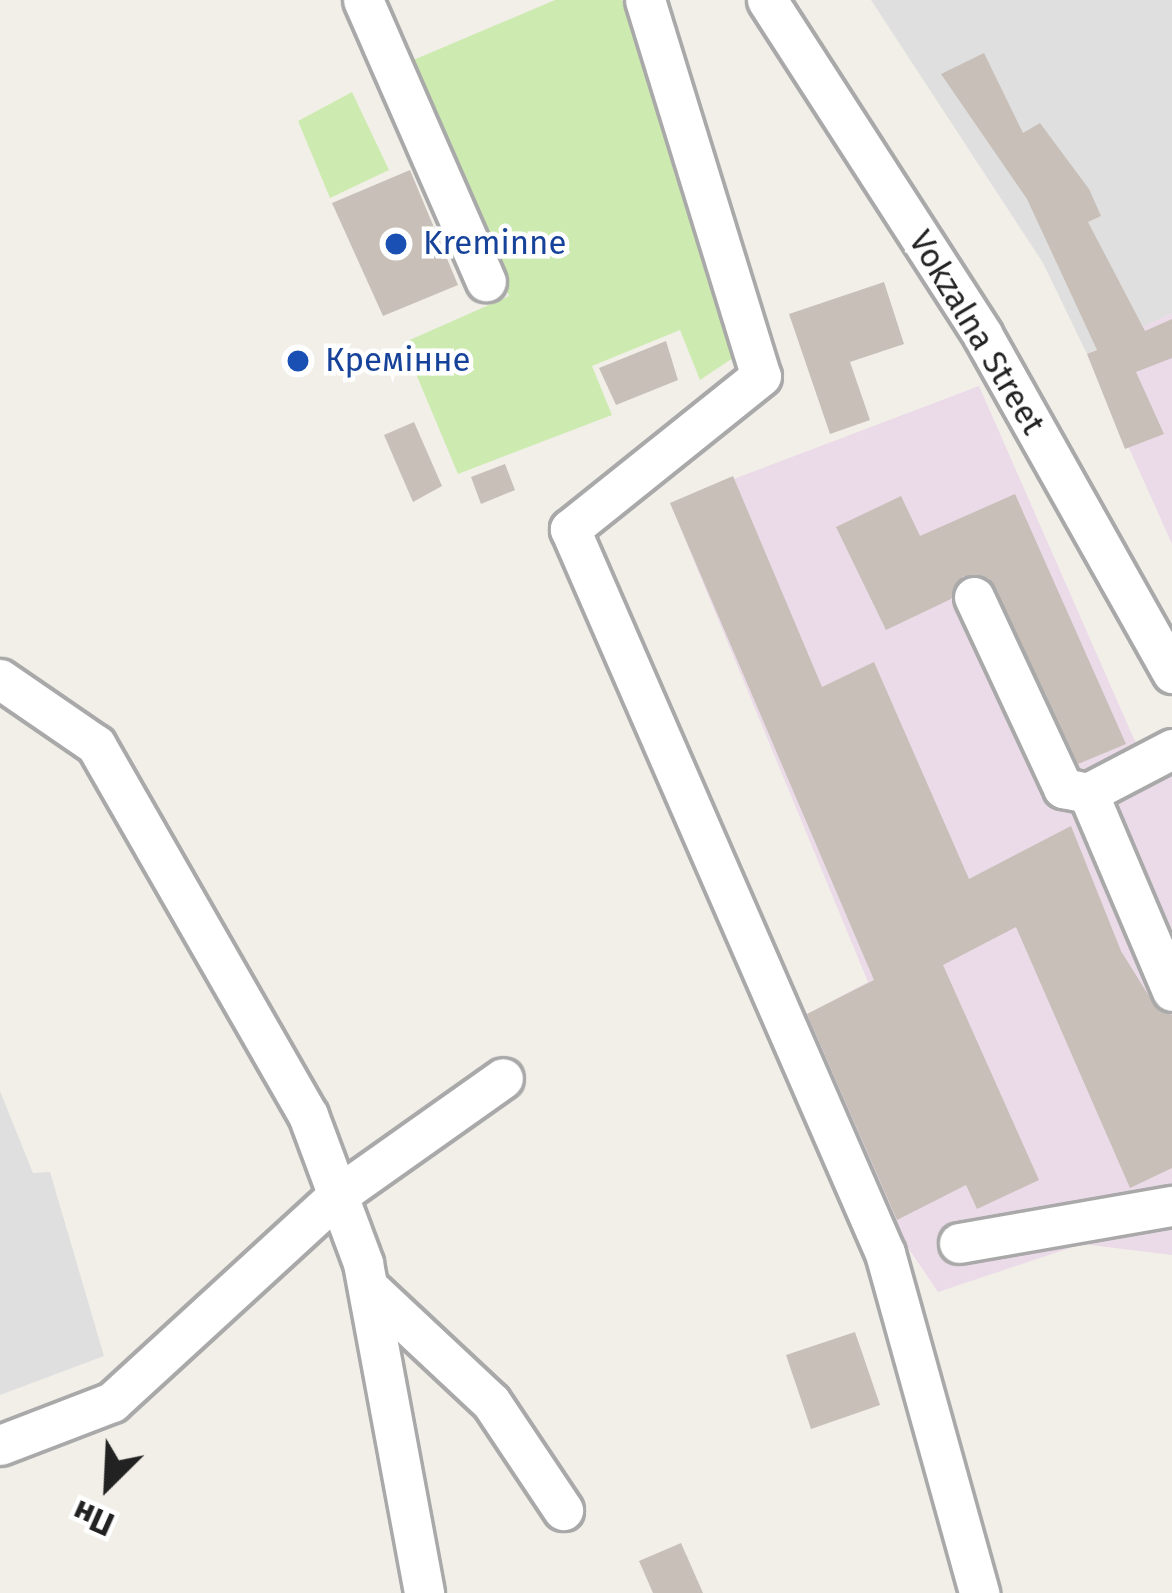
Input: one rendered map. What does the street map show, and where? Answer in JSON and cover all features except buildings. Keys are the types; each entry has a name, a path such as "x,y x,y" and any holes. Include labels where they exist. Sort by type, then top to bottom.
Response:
{"street":[{"path":"363,0 486,281"},
{"path":"645,0 761,376 570,529 885,1253 979,1593"},
{"name":"Vokzalna Street","path":"766,0 982,334 1172,673"},
{"path":"974,597 1063,788 1088,794 1172,749"},
{"path":"0,679 96,745 308,1115 368,1288 424,1593"},
{"path":"1088,794 1172,991"},
{"path":"0,1445 112,1402 338,1195 502,1078"},
{"path":"959,1243 1172,1206"},
{"path":"368,1288 491,1402 563,1510"}],"shaded area":[{"path":"871,0 1172,0 1172,313 1087,354 1043,263"},
{"path":"1172,313 1172,544 1087,354"},
{"path":"979,386 1134,739 1156,768 1172,768 1172,1255 1082,1244 938,1292 898,1233 803,1016 868,982 670,503"},
{"path":"0,1091 33,1173 50,1172 104,1356 0,1395"}],"green space":[{"path":"555,0 622,0 737,335 733,358 700,380 680,330 592,366 612,415 458,474 403,343 509,296 411,61"},
{"path":"352,92 389,170 330,198 298,121"}],"place":[{"name":"Kreminne","path":"396,244"},
{"name":"Кремінне","path":"298,361"}]}
